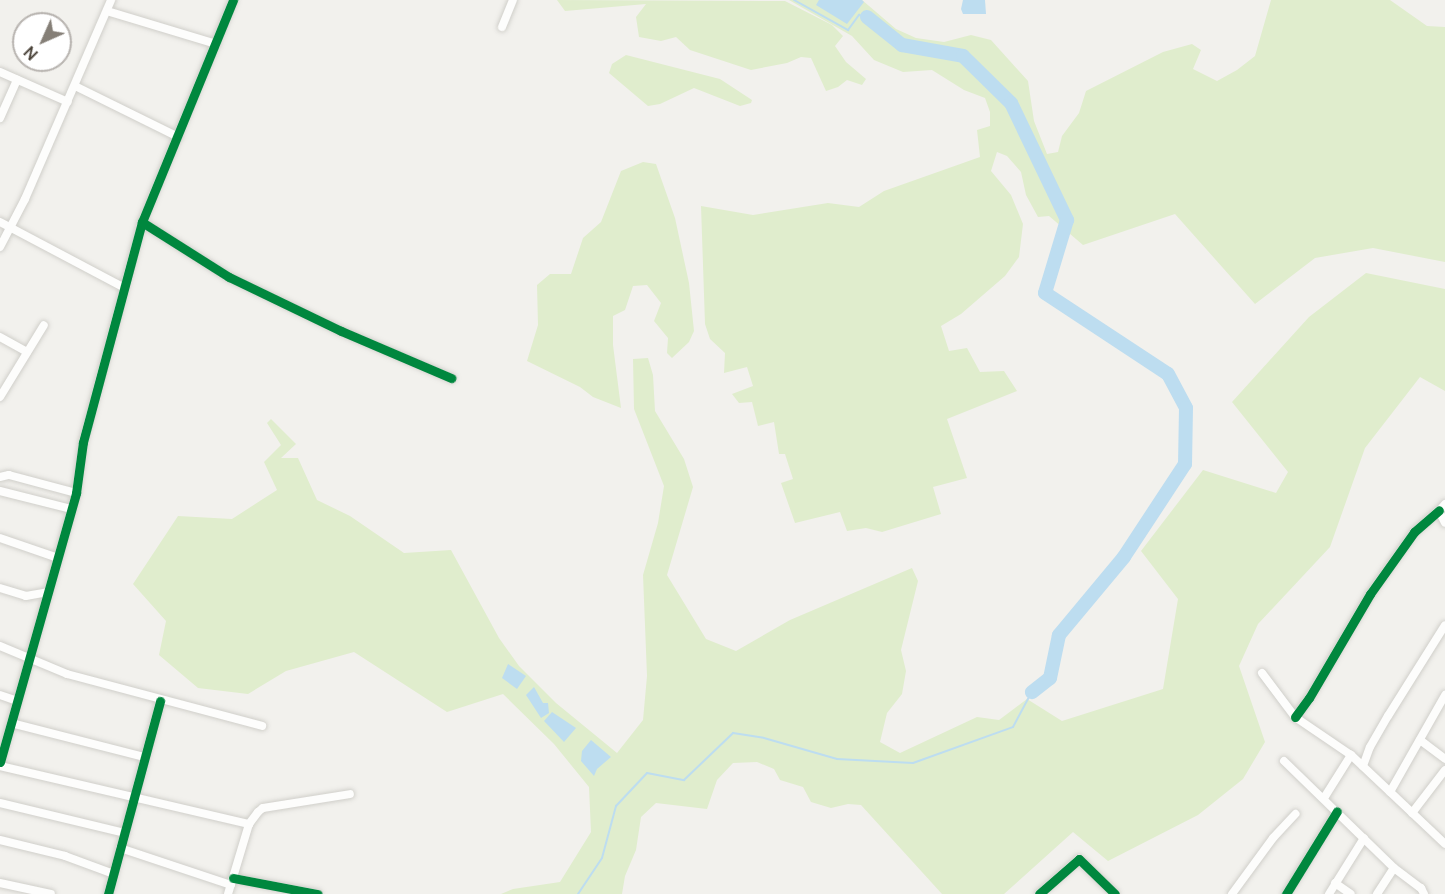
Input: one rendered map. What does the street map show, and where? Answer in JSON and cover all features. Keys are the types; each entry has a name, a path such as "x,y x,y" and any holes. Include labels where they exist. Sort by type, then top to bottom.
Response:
{"street":[{"path":"0,247 68,102 111,0"},
{"path":"234,0 142,222 83,442 76,493 11,723 3,740 0,764 249,824"},
{"path":"502,27 513,0"},
{"path":"106,11 216,44"},
{"path":"0,72 68,102"},
{"path":"0,118 17,80"},
{"path":"75,86 178,137"},
{"path":"0,222 123,287"},
{"path":"142,222 229,277 341,331 451,378"},
{"path":"2,390 44,325"},
{"path":"0,337 27,352"},
{"path":"0,477 9,475 76,493"},
{"path":"0,491 71,509"},
{"path":"1442,507 1445,523"},
{"path":"1295,717 1309,698 1370,594 1414,532 1442,507"},
{"path":"0,538 58,558"},
{"path":"0,588 26,596 48,592"},
{"path":"1363,766 1370,747 1388,716 1445,625"},
{"path":"0,646 67,674 160,701 262,726"},
{"path":"1262,674 1295,717 1351,754 1445,844"},
{"path":"0,695 17,701"},
{"path":"1390,792 1445,695"},
{"path":"108,894 160,701"},
{"path":"11,723 144,757"},
{"path":"1420,740 1445,759"},
{"path":"1323,798 1351,754"},
{"path":"1284,761 1394,868 1421,888 1424,894"},
{"path":"1412,813 1445,770"},
{"path":"228,894 249,824 263,808 350,794"},
{"path":"0,803 125,833"},
{"path":"1286,894 1337,811"},
{"path":"1232,894 1273,838 1295,814"},
{"path":"1329,894 1364,838"},
{"path":"0,840 65,856 114,874"},
{"path":"120,848 232,881 275,891 317,894"},
{"path":"1039,894 1079,859 1110,893"},
{"path":"1377,894 1394,868"},
{"path":"0,883 51,894"},
{"path":"1335,883 1351,894"}],"green space":[{"path":"557,0 785,1 832,25 843,36 835,46 846,62 866,79 862,85 847,80 838,87 826,91 811,58 801,57 787,63 751,70 690,50 676,37 661,41 639,37 636,17 646,4 565,11"},
{"path":"789,0 862,0 896,29 916,38 944,42 971,35 991,40 1028,81 1034,121 1047,154 1058,152 1062,136 1079,113 1086,91 1163,52 1192,44 1201,50 1193,69 1217,81 1237,70 1255,56 1271,0 1390,0 1427,26 1445,27 1445,262 1373,248 1315,258 1255,304 1175,214 1083,245 1049,216 1038,217 1026,195 1021,172 1007,156 997,152 991,171 1011,195 1023,224 1019,257 1005,276 961,314 941,326 949,351 967,348 980,372 1004,371 1017,391 947,419 967,478 933,487 941,514 882,532 866,528 847,531 840,512 795,523 781,483 793,479 785,454 779,454 774,422 758,426 752,402 739,403 732,394 753,386 747,367 724,373 725,353 710,339 705,324 701,206 753,215 828,203 859,207 884,191 980,157 977,130 990,126 990,112 985,98 964,90 932,70 903,72 874,60 852,36"},
{"path":"626,55 720,79 752,100 751,103 740,106 694,88 660,104 648,106 609,73 612,64"},
{"path":"643,162 656,164 675,218 689,283 694,331 689,342 672,358 667,353 668,338 654,321 661,303 647,285 633,286 625,310 613,316 613,345 621,408 593,397 580,387 527,361 538,325 537,285 550,274 571,274 583,238 601,222 621,171"},
{"path":"1366,273 1445,289 1445,391 1420,377 1365,448 1330,547 1258,624 1239,666 1265,742 1243,779 1198,815 1108,861 1073,832 1004,894 942,894 861,805 848,804 831,808 811,802 803,787 780,780 774,769 757,762 733,763 717,780 707,809 656,803 641,817 636,850 625,876 622,894 501,894 513,889 560,882 591,832 589,787 554,744 503,694 447,712 354,652 286,671 248,694 198,688 159,655 166,621 133,584 178,516 232,519 277,490 264,462 281,445 267,423 271,419 296,444 281,458 298,458 317,500 350,516 404,553 451,550 499,638 519,666 556,703 617,753 643,720 647,676 643,575 658,523 664,486 634,409 633,359 648,358 653,375 655,411 684,459 693,487 667,575 706,639 736,651 790,620 912,568 918,581 901,650 906,671 902,694 887,713 880,742 900,753 977,717 999,720 1027,699 1062,721 1163,689 1178,599 1141,551 1203,470 1276,493 1288,472 1232,402 1309,317"}],"water":[{"path":"819,0 862,0 864,2 847,24 816,5"},
{"path":"963,0 985,0 986,14 963,14 961,9"},
{"path":"508,664 526,676 517,689 502,678"},
{"path":"534,687 543,703 548,703 549,713 541,718 526,695"},
{"path":"552,712 576,728 564,742 544,721"},
{"path":"591,740 611,757 597,769 594,776 581,761 582,751"}],"waterway":[{"path":"794,0 848,30 859,15 867,17"},
{"path":"867,17 902,45 963,56 1011,103 1067,220 1045,293 1168,374 1186,408 1185,464 1124,557 1059,635 1050,678 1032,692"},
{"path":"578,894 602,858 616,806 647,773 684,780 733,733 764,738 837,759 913,763 1013,727 1032,692"}],"cycle path":[{"path":"0,762 76,493 83,442 142,222 233,0"},
{"path":"142,222 229,277 341,331 451,378"},
{"path":"1295,717 1309,698 1370,594 1414,532 1439,510"},
{"path":"108,894 160,701"},
{"path":"1286,894 1337,811"},
{"path":"1039,894 1079,859 1115,894"},
{"path":"233,878 318,894"}]}
